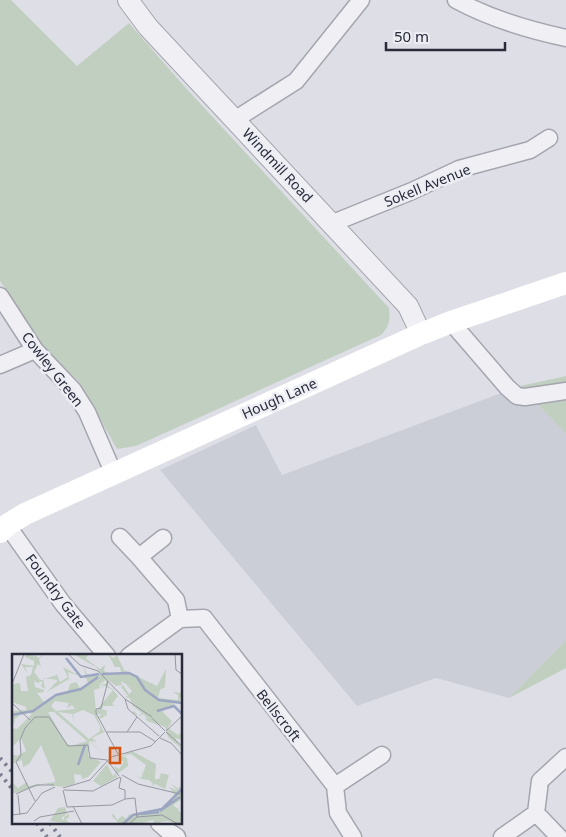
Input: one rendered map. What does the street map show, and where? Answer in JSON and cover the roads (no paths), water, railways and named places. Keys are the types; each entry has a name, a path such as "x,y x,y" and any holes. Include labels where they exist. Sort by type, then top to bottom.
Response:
{"main road":[{"name":"Hough Lane","path":"3,528 25,514 113,472 421,334 566,283"}],"street":[{"name":"Windmill Road","path":"128,0 148,27 408,306 421,334"},
{"path":"236,120 296,81 361,0"},
{"path":"456,0 508,22 566,38"},
{"name":"Sokell Avenue","path":"333,224 459,169 530,150 549,138"},
{"name":"Cowley Green","path":"0,296 35,350 73,390 87,412 113,472"},
{"path":"451,322 517,396 525,397 566,391"},
{"path":"0,365 35,350"},
{"name":"Foundry Gate","path":"3,528 106,654"},
{"path":"120,537 176,600 180,619 132,654"},
{"path":"139,557 163,538"},
{"name":"Bellscroft","path":"180,619 204,618 335,786"},
{"path":"347,835 338,813 335,786 382,755"},
{"path":"502,837 536,813 540,781 566,757"},
{"path":"536,813 559,837"},
{"path":"160,824 177,837"}],"railway":[{"path":"0,758 12,772"},
{"path":"0,774 12,789"},
{"path":"38,824 47,837"},
{"path":"51,824 60,837"}]}
